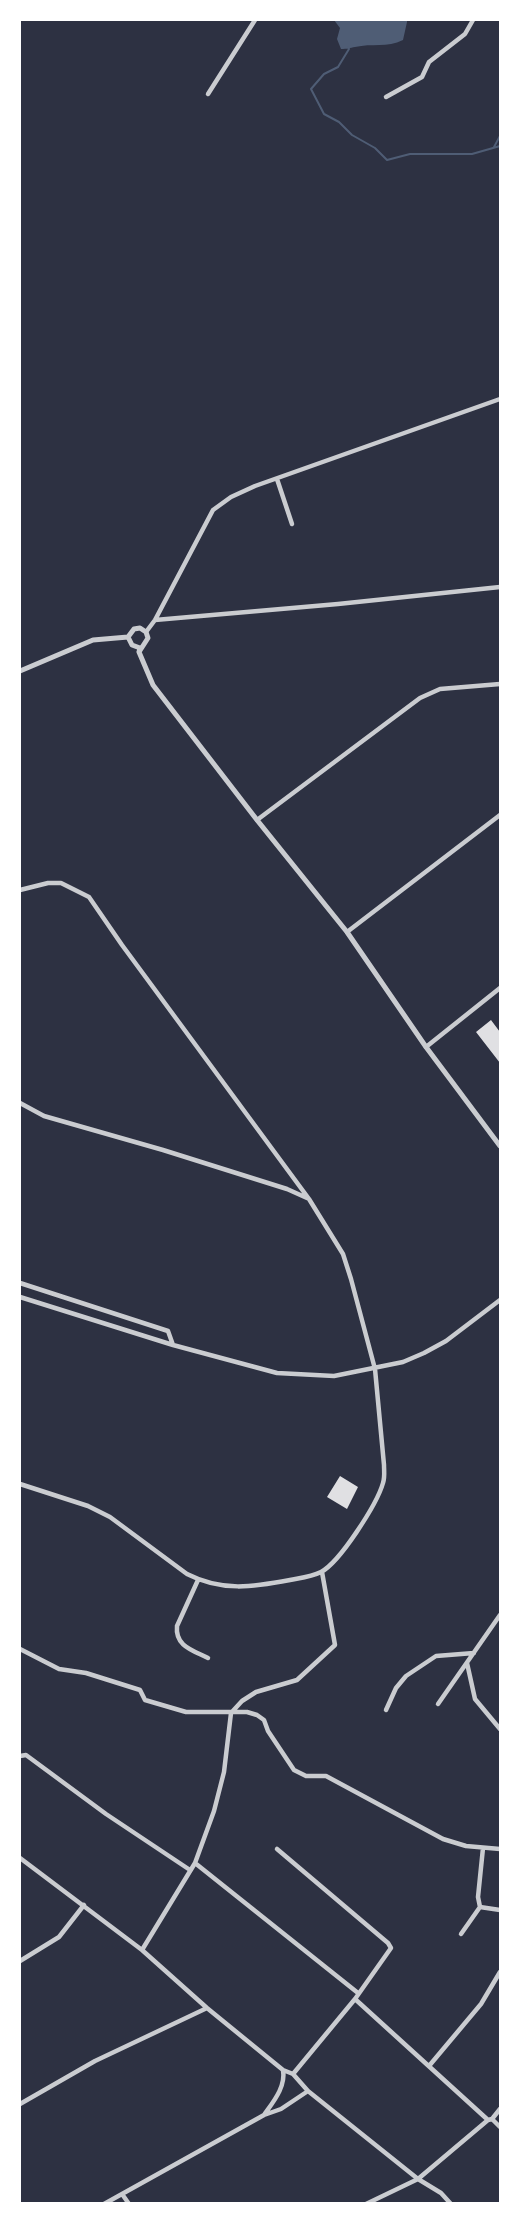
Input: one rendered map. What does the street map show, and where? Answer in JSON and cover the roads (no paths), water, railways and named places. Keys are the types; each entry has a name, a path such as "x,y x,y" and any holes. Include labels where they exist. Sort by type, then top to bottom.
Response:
{"street":[{"path":"208,94 255,20"},
{"path":"386,97 417,81 429,62 465,34 473,20"},
{"path":"139,652 147,641 146,632 155,620 213,510 231,497 501,399"},
{"path":"277,479 292,524"},
{"path":"155,620 501,587"},
{"path":"20,670 93,640 128,637 134,629 140,628 146,632"},
{"path":"128,637 132,645 140,648 139,652 153,685 256,820 347,932 426,1047 501,1146"},
{"path":"256,820 420,698 440,689 501,684"},
{"path":"347,932 501,815"},
{"path":"20,890 48,883 61,883 89,897 309,1199 343,1254 375,1369 384,1481 380,1493 359,1529 331,1565 313,1575 253,1587 237,1587 198,1580 110,1517 88,1506 20,1484"},
{"path":"426,1047 501,988"},
{"path":"20,1102 44,1116 287,1189 309,1199"},
{"path":"20,1283 168,1331 172,1345"},
{"path":"38,1302 44,1291"},
{"path":"20,1297 172,1345 277,1373 334,1376 403,1362 446,1341 501,1300"},
{"path":"142,1950 195,1863 214,1811 224,1772 231,1713 242,1701 256,1692 297,1680 335,1645 322,1572"},
{"path":"198,1580 176,1632 182,1645 208,1658"},
{"path":"438,1704 501,1615"},
{"path":"20,1649 59,1669 86,1672 140,1690 145,1701 186,1712 257,1714 264,1720 268,1731 294,1770 306,1776 326,1776 443,1839 501,1850"},
{"path":"386,1710 400,1682 415,1670 440,1655 474,1653"},
{"path":"467,1663 475,1699 501,1730"},
{"path":"20,1756 26,1755 106,1814 190,1870"},
{"path":"461,1934 480,1907 478,1897 483,1848"},
{"path":"277,1850 361,1918 390,1945 390,1951 355,1999 293,2074"},
{"path":"20,1858 142,1950 207,2008 284,2070 293,2074 308,2091 418,2179 441,2193 451,2204"},
{"path":"195,1863 358,1993"},
{"path":"20,1961 59,1937 84,1905"},
{"path":"480,1907 501,1910"},
{"path":"429,2066 481,2004 501,1972"},
{"path":"355,1999 490,2120 501,2127"},
{"path":"20,2103 95,2061 207,2008"},
{"path":"264,2115 279,2092 284,2070"},
{"path":"104,2204 264,2115 281,2109 308,2091"},
{"path":"366,2204 418,2179 501,2109"},
{"path":"122,2194 129,2204"}],"water":[{"path":"334,20 407,20 407,22 403,40 391,44 341,49 337,39 340,28"}],"waterway":[{"path":"348,47 338,67 324,74 311,89 324,114 339,122 352,135 375,148 387,160 410,154 472,154 500,146"},
{"path":"494,147 500,136"}]}
